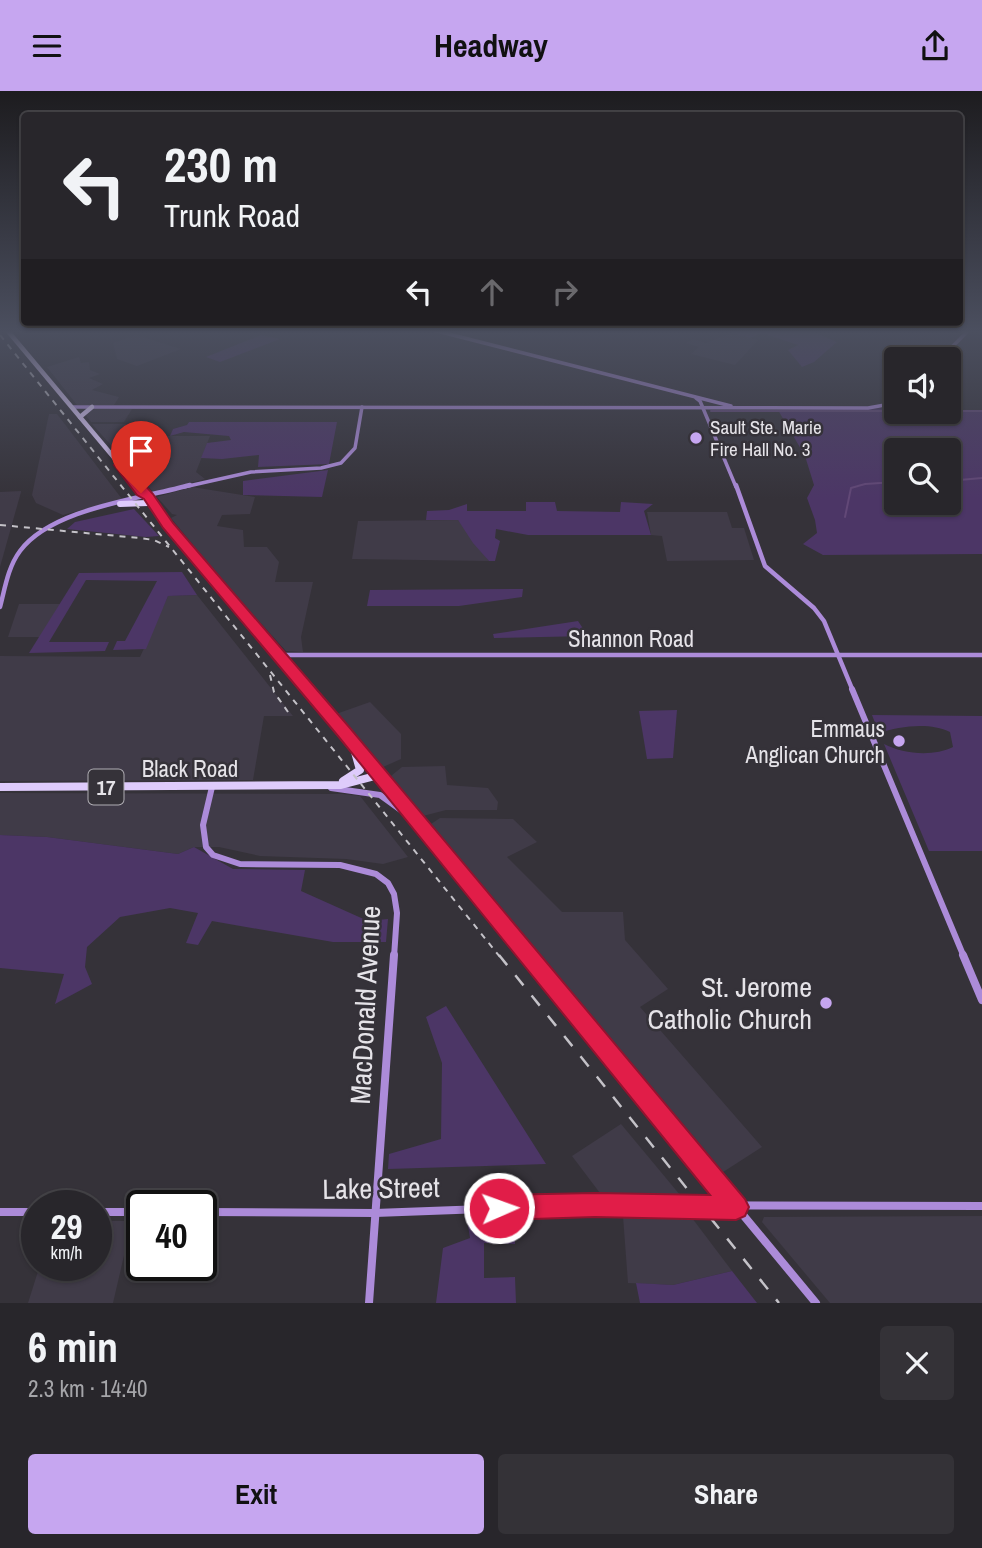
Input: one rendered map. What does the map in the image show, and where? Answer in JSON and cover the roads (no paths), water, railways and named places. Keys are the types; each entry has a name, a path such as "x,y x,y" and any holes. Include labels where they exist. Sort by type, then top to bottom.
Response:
{"highway":[{"path":"55,387 161,517 379,775"},
{"path":"80,417 92,407"},
{"path":"120,465 147,499"},
{"path":"120,504 140,491"},
{"path":"120,504 147,499"},
{"path":"318,785 349,779 360,770 359,757 344,732"},
{"name":"Black Road","path":"0,787 350,784 379,775"}],"main road":[{"path":"652,387 744,408"},
{"path":"696,398 703,408 743,500 764,563 774,576 820,615 982,1000"},
{"path":"73,407 868,408 884,405"},
{"path":"147,499 240,473 320,468 343,462 352,453 362,407"},
{"path":"0,607 12,561 26,544 47,528 120,504"},
{"name":"Shannon Road","path":"279,655 982,655"},
{"path":"379,775 816,1303"},
{"path":"318,785 381,795 406,817 418,822"},
{"name":"MacDonald Avenue","path":"212,787 201,833 204,846 214,857 225,863 356,867 383,878 396,897 369,1303"},
{"name":"Lake Street","path":"217,1212 376,1213 595,1205 982,1206"},
{"path":"0,1212 21,1212"}],"waterway":[{"path":"711,411 884,411"},
{"path":"961,411 982,411"},
{"path":"961,480 982,478"},
{"path":"845,517 851,488 884,483"}],"railway":[{"path":"41,387 500,957"},
{"path":"0,525 139,538 154,540 169,547"},
{"path":"270,675 274,692 288,712"},
{"path":"499,955 779,1303"}],"place":[{"name":"Sault Ste. Marie Fire Hall No. 3","path":"696,438"},
{"name":"Emmaus Anglican Church","path":"899,741"},
{"name":"St. Jerome Catholic Church","path":"826,1003"}]}
